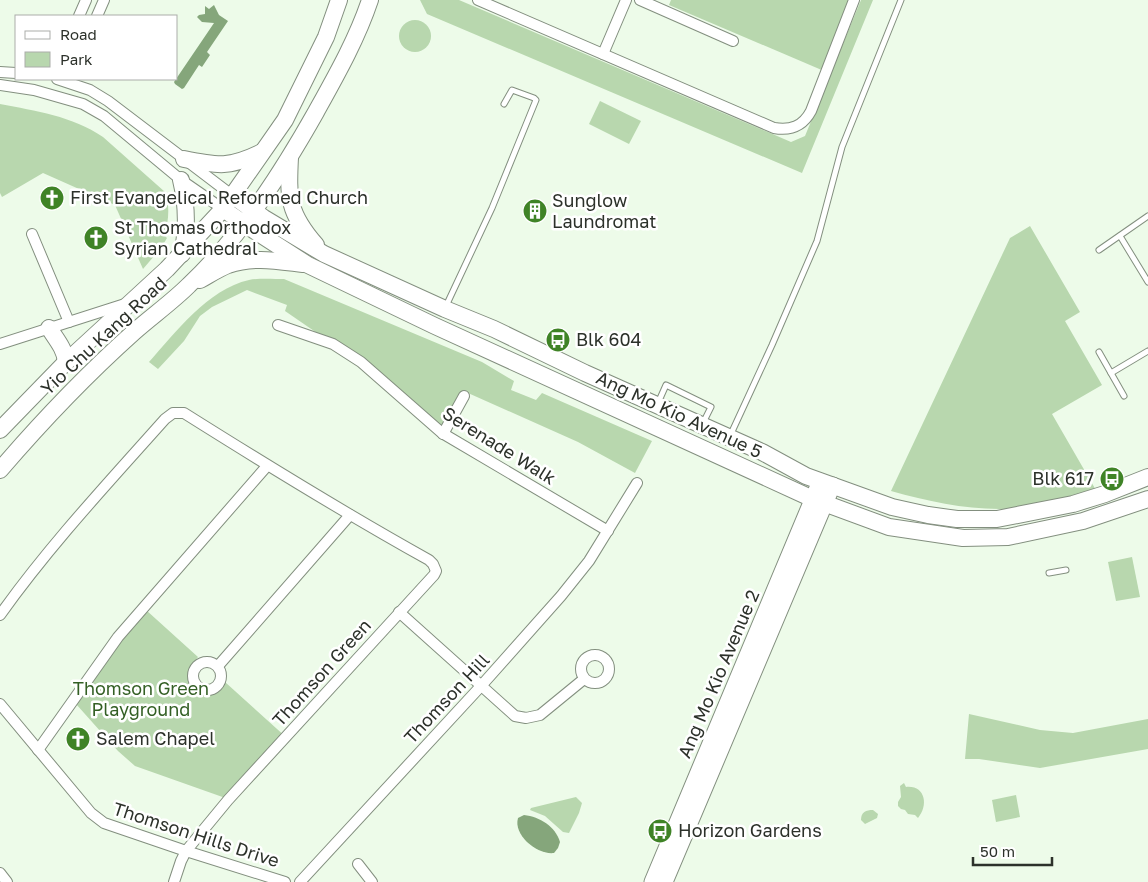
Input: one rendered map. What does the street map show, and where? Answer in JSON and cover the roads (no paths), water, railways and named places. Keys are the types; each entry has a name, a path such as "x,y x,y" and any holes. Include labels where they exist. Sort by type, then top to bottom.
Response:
{"main road":[{"name":"Yio Chu Kang Road","path":"0,430 66,362 133,302 182,254 228,202 285,120 326,37 339,0"},
{"name":"Yio Chu Kang Road","path":"0,470 48,414 89,373 189,285 229,242 290,157 346,58 370,0"},
{"path":"184,159 211,164 226,164 242,161 262,152"},
{"path":"290,157 288,191 291,205 308,236 324,254"},
{"path":"181,180 185,196 187,224 182,254"},
{"name":"Ang Mo Kio Avenue 5","path":"228,202 308,265 435,326 820,502 889,527 963,538 1008,537 1083,521 1148,499"},
{"name":"Ang Mo Kio Avenue 5","path":"248,217 324,254 494,329 657,406 762,452 806,476 892,507 957,519 997,519 1073,504 1106,494 1148,477"},
{"path":"189,285 228,265 250,260 258,259 308,265"},
{"path":"49,328 66,354 66,362"},
{"name":"Ang Mo Kio Avenue 2","path":"665,882 746,676 827,483"},
{"name":"Ang Mo Kio Avenue 2","path":"652,882 746,676"}],"street":[{"path":"79,15 86,0"},
{"path":"97,15 104,0"},
{"path":"478,0 774,128 786,130 798,126 811,111 854,0"},
{"path":"603,54 626,0"},
{"path":"640,0 733,41"},
{"path":"0,72 15,74"},
{"path":"49,94 56,80"},
{"path":"65,98 72,81 108,101 184,159 228,202"},
{"path":"0,85 49,94 83,104 104,116 181,180 228,202"},
{"path":"32,234 69,322"},
{"path":"0,344 133,302"},
{"name":"Serenade Walk","path":"278,325 333,344 361,362 443,434 608,530"},
{"path":"443,434 464,396"},
{"name":"Thomson Green","path":"0,615 21,585 76,518 165,419 173,413 184,413 350,516 430,560 435,567 434,575 228,800 186,851 180,861 174,882"},
{"path":"38,750 118,637 267,466"},
{"path":"608,530 637,483"},
{"path":"218,666 350,516"},
{"name":"Thomson Hill","path":"300,882 481,686 561,596 589,561 608,530"},
{"path":"400,612 515,716 526,718 540,715 584,679"},
{"name":"Thomson Hills Drive","path":"0,704 91,813 104,823 285,882"},
{"path":"358,864 372,882"},
{"path":"0,873 7,882"}],"lane":[{"path":"729,438 817,241 842,147 902,0"},
{"path":"445,309 492,208 536,100 512,90 504,104"},
{"path":"1099,250 1148,216"},
{"path":"1120,236 1148,282"},
{"path":"1111,373 1148,351"},
{"path":"1099,352 1124,396"},
{"path":"657,406 666,385 711,407 702,426"},
{"path":"1049,572 1066,570"}],"place":[{"name":"First Evangelical Reformed Church","path":"52,198"},
{"name":"Sunglow Laundromat","path":"535,211"},
{"name":"St Thomas Orthodox Syrian Cathedral","path":"96,238"},
{"name":"Blk 604","path":"558,340"},
{"name":"Blk 617","path":"1112,479"},
{"name":"Salem Chapel","path":"78,739"},
{"name":"Horizon Gardens","path":"660,831"}],"park label":[{"name":"Thomson Green Playground","path":"141,700"}]}
